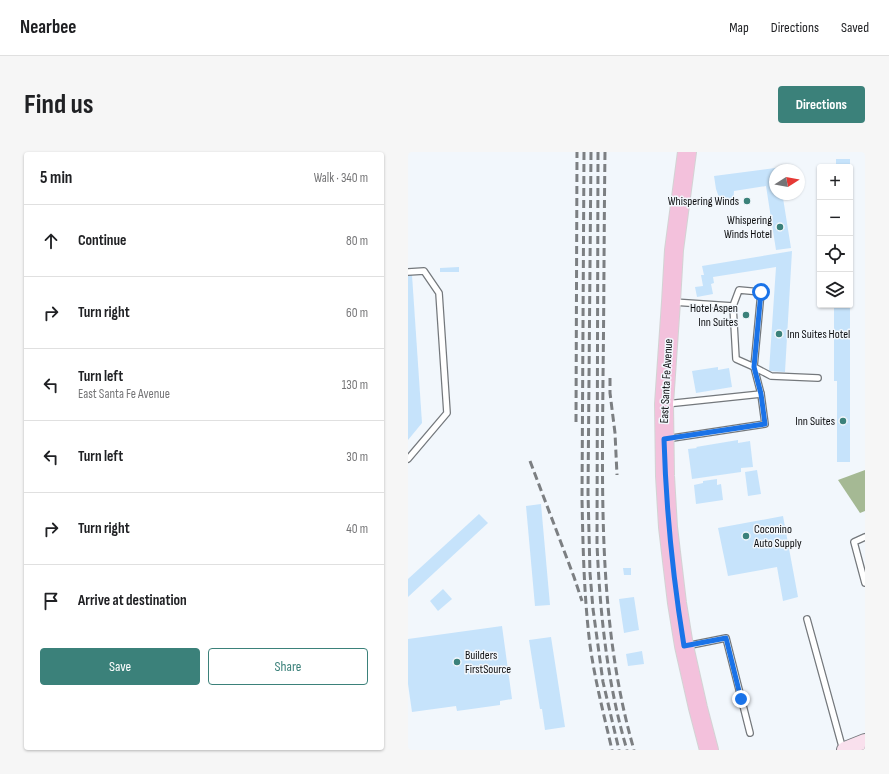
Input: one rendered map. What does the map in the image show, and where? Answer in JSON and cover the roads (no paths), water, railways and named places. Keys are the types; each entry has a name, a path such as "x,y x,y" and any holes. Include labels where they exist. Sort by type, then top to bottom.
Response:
{"main road":[{"name":"East Santa Fe Avenue","path":"687,152 674,250 664,404 664,439 668,527 677,603 684,646 709,750"}],"street":[{"path":"844,750 865,742"}],"lane":[{"path":"408,272 424,271 439,293 447,413 408,459"},
{"path":"664,439 765,424 761,394 754,367 761,292 738,290 733,306 736,359 754,367 771,376 818,378"},
{"path":"671,302 733,306"},
{"path":"664,404 761,394"},
{"path":"865,537 854,542 865,583"},
{"path":"807,619 844,750"},
{"path":"684,646 726,638 750,732"}],"railway":[{"path":"576,422 577,152"},
{"path":"584,152 582,499 584,572 586,609 592,658 612,750"},
{"path":"591,152 588,493 590,573 593,609 603,682 619,750"},
{"path":"598,152 597,544 600,596 606,648 614,699 627,750"},
{"path":"605,152 602,472 605,566 614,658 634,750"},
{"path":"610,378 617,475"},
{"path":"530,461 582,601"}],"place":[{"name":"Whispering Winds","path":"747,201"},
{"name":"Whispering Winds Hotel","path":"780,227"},
{"name":"Hotel Aspen Inn Suites","path":"746,315"},
{"name":"Inn Suites Hotel","path":"779,334"},
{"name":"Inn Suites","path":"843,421"},
{"name":"Coconino Auto Supply","path":"746,536"},
{"name":"Builders FirstSource","path":"457,662"}]}
